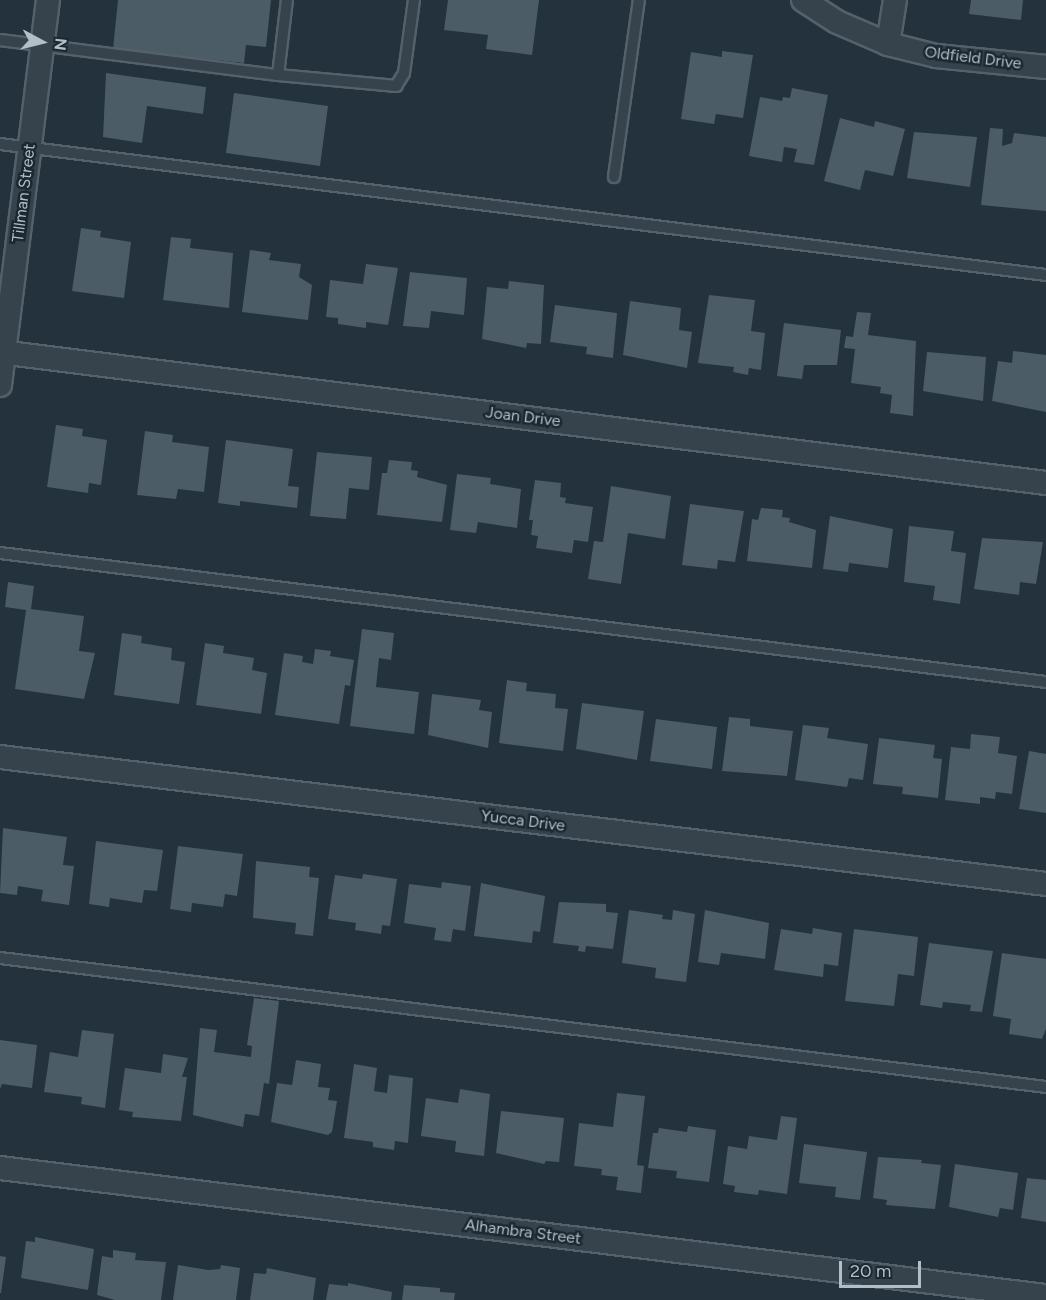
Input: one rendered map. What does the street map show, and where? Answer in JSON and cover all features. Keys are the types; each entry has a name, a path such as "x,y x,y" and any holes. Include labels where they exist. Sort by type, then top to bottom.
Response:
{"street":[{"name":"Tillman Street","path":"0,385 2,352 48,0"},
{"name":"Oldfield Drive","path":"803,0 837,22 888,44 936,56 1046,67"},
{"path":"888,44 895,0"},
{"name":"Joan Drive","path":"2,352 1046,483"},
{"name":"Yucca Drive","path":"0,757 1046,884"},
{"name":"Alhambra Street","path":"0,1168 1046,1296"}],"lane":[{"path":"278,75 287,0"},
{"path":"0,40 278,75 396,86 404,73 414,0"},
{"path":"614,177 639,0"},
{"path":"0,144 1046,274"},
{"path":"0,554 1046,682"},
{"path":"0,958 1046,1087"}],"building":[{"path":"118,0 271,0 266,47 246,45 244,63 113,49"},
{"path":"448,0 539,0 532,55 486,49 488,35 444,30"},
{"path":"971,0 1023,0 1021,20 969,14"},
{"path":"722,51 753,55 743,118 716,114 714,124 681,119 691,52 722,57"},
{"path":"106,73 206,87 203,114 147,106 142,143 103,137"},
{"path":"792,88 828,95 814,165 794,162 797,149 784,147 782,162 749,156 760,97 782,101 783,97 790,98"},
{"path":"234,93 328,106 320,166 226,153"},
{"path":"840,118 874,127 875,121 905,129 893,176 865,170 860,190 824,181"},
{"path":"990,128 1003,129 1002,146 1012,143 1014,133 1046,137 1046,211 981,205"},
{"path":"914,132 977,137 970,187 907,178"},
{"path":"81,228 101,231 100,237 131,242 124,298 72,291"},
{"path":"171,237 191,239 190,248 233,253 229,308 163,300"},
{"path":"250,250 271,253 269,260 301,264 299,277 312,285 308,320 242,312"},
{"path":"366,264 398,268 388,325 366,322 366,328 338,324 338,318 326,317 330,280 363,284"},
{"path":"410,272 467,278 464,315 431,311 429,328 403,326"},
{"path":"509,281 544,285 541,344 527,343 526,348 482,339 487,287 508,289"},
{"path":"709,295 755,300 751,331 765,333 761,370 749,368 748,375 733,372 734,367 698,363"},
{"path":"630,301 681,308 679,330 692,332 687,368 623,355"},
{"path":"555,305 617,313 613,358 586,354 587,347 550,342"},
{"path":"857,312 871,313 868,335 916,341 913,416 890,413 892,395 880,393 881,387 851,383 855,349 844,348 846,336 853,337"},
{"path":"784,323 841,330 837,365 804,365 802,379 777,376"},
{"path":"1013,351 1046,355 1046,412 992,401 998,361 1012,363"},
{"path":"927,352 986,357 983,401 923,391"},
{"path":"56,425 83,429 82,436 107,440 101,485 89,483 88,493 47,487"},
{"path":"145,431 173,435 172,442 209,447 204,492 178,489 176,499 137,495"},
{"path":"226,440 293,449 288,486 299,487 297,508 240,501 240,506 218,503"},
{"path":"317,452 372,457 369,490 349,488 346,519 310,516"},
{"path":"389,460 412,462 411,470 418,471 417,477 447,485 442,522 377,515 382,473 387,473"},
{"path":"457,474 491,478 490,484 521,489 517,528 478,522 476,533 450,530"},
{"path":"535,480 561,483 560,497 566,498 565,503 593,507 588,542 574,540 572,553 536,548 538,536 531,535 533,520 529,520"},
{"path":"611,486 671,496 665,539 628,533 621,584 588,579 594,541 603,542"},
{"path":"690,504 744,511 735,562 718,560 717,569 682,565"},
{"path":"761,508 783,510 782,517 790,518 789,522 816,530 812,568 747,561 752,519 758,520"},
{"path":"830,516 893,529 888,568 849,563 848,572 823,569"},
{"path":"909,526 954,531 951,551 966,553 960,604 933,600 935,586 904,582"},
{"path":"982,538 1043,542 1036,584 1020,582 1019,595 974,589"},
{"path":"8,582 34,586 31,609 84,616 79,651 95,653 84,699 15,689 26,610 5,607"},
{"path":"362,629 394,633 391,660 379,658 376,687 419,692 414,734 350,726"},
{"path":"122,633 142,636 141,643 172,648 171,660 185,662 179,704 114,695"},
{"path":"205,643 224,646 223,653 254,658 252,670 267,673 261,714 196,705"},
{"path":"315,649 331,651 330,656 354,660 350,686 345,685 339,724 275,715 284,653 303,656 302,662 313,664"},
{"path":"507,680 527,683 526,691 556,694 555,708 568,709 563,751 499,743"},
{"path":"432,694 481,700 479,710 492,712 488,748 428,735"},
{"path":"582,703 644,711 637,760 576,749"},
{"path":"729,717 750,719 750,726 793,731 787,776 722,771"},
{"path":"656,719 717,727 712,769 650,761"},
{"path":"803,725 829,728 827,738 868,744 863,780 849,778 847,787 795,780"},
{"path":"971,734 1000,737 998,753 1017,756 1012,794 996,792 995,799 980,797 980,804 945,800 951,747 970,749"},
{"path":"879,738 935,745 933,758 942,759 938,798 902,794 903,787 873,784"},
{"path":"1029,751 1046,754 1046,813 1019,809"},
{"path":"3,828 67,837 63,865 74,866 69,905 41,901 43,890 18,886 17,895 0,893"},
{"path":"96,841 163,850 157,891 144,890 142,903 110,898 109,907 89,904"},
{"path":"178,846 243,854 237,896 225,894 223,907 192,903 191,912 170,909"},
{"path":"256,861 310,867 309,877 319,878 313,936 295,934 296,923 253,918"},
{"path":"363,874 397,879 390,926 382,925 381,934 355,930 356,923 328,919 335,875 362,879"},
{"path":"442,882 471,886 465,931 453,929 451,942 434,940 436,928 404,923 409,884 441,888"},
{"path":"481,883 545,896 540,932 533,931 532,943 474,936"},
{"path":"559,902 606,904 606,912 618,913 613,949 586,946 585,952 578,951 579,946 553,943"},
{"path":"629,910 663,915 662,919 672,920 673,910 695,914 686,982 655,978 656,968 622,963"},
{"path":"705,910 769,923 765,959 721,953 719,965 698,962"},
{"path":"813,928 842,933 838,966 824,964 823,977 774,970 781,929 812,934"},
{"path":"854,929 918,937 914,976 898,974 894,1006 845,1001"},
{"path":"929,943 993,951 982,1012 970,1011 971,1005 943,1002 942,1008 920,1005"},
{"path":"1002,953 1046,959 1046,1029 1042,1039 1009,1034 1011,1019 993,1016"},
{"path":"254,998 279,1001 269,1084 264,1083 259,1116 245,1114 243,1127 193,1115 200,1028 217,1030 214,1052 251,1057 252,1046 247,1045"},
{"path":"82,1030 114,1034 105,1108 81,1104 82,1097 44,1092 50,1052 78,1057"},
{"path":"0,1040 37,1045 32,1088 2,1084 0,1089"},
{"path":"163,1054 188,1058 182,1077 187,1077 181,1121 132,1117 133,1112 119,1110 125,1068 161,1073"},
{"path":"296,1060 321,1064 318,1087 330,1088 328,1100 337,1101 332,1132 328,1135 271,1122 277,1083 292,1085"},
{"path":"354,1064 377,1068 374,1091 387,1093 389,1075 413,1078 408,1143 395,1141 394,1150 373,1147 373,1142 344,1138"},
{"path":"460,1089 490,1094 484,1156 455,1152 456,1141 421,1136 426,1098 458,1103"},
{"path":"617,1093 645,1096 637,1165 644,1166 641,1193 616,1190 618,1177 601,1175 602,1169 574,1166 579,1123 613,1127"},
{"path":"501,1111 564,1118 559,1162 546,1161 544,1164 496,1153"},
{"path":"781,1116 797,1118 787,1194 759,1190 758,1195 734,1192 735,1186 723,1184 728,1146 747,1149 749,1136 777,1140"},
{"path":"688,1126 716,1130 709,1182 676,1178 677,1171 648,1168 653,1133 658,1133 659,1128 687,1132"},
{"path":"804,1144 867,1152 860,1200 835,1197 836,1187 799,1183"},
{"path":"878,1157 922,1160 921,1163 941,1165 935,1209 886,1205 887,1200 873,1198"},
{"path":"955,1164 1018,1173 1013,1210 1000,1208 998,1217 949,1207"},
{"path":"1027,1178 1046,1180 1046,1222 1021,1218"},
{"path":"35,1237 94,1249 88,1290 21,1278 26,1241 35,1242"},
{"path":"113,1250 136,1253 135,1260 166,1262 161,1300 115,1300 97,1295 102,1256 113,1258"},
{"path":"0,1256 6,1257 1,1293 0,1293"},
{"path":"178,1265 208,1270 220,1269 221,1265 240,1268 236,1300 173,1300"},
{"path":"267,1268 316,1278 313,1300 250,1300 254,1273 266,1274"},
{"path":"348,1283 392,1292 391,1300 326,1300 329,1284 348,1286"},
{"path":"404,1285 440,1288 440,1292 455,1293 454,1300 402,1300"}]}
